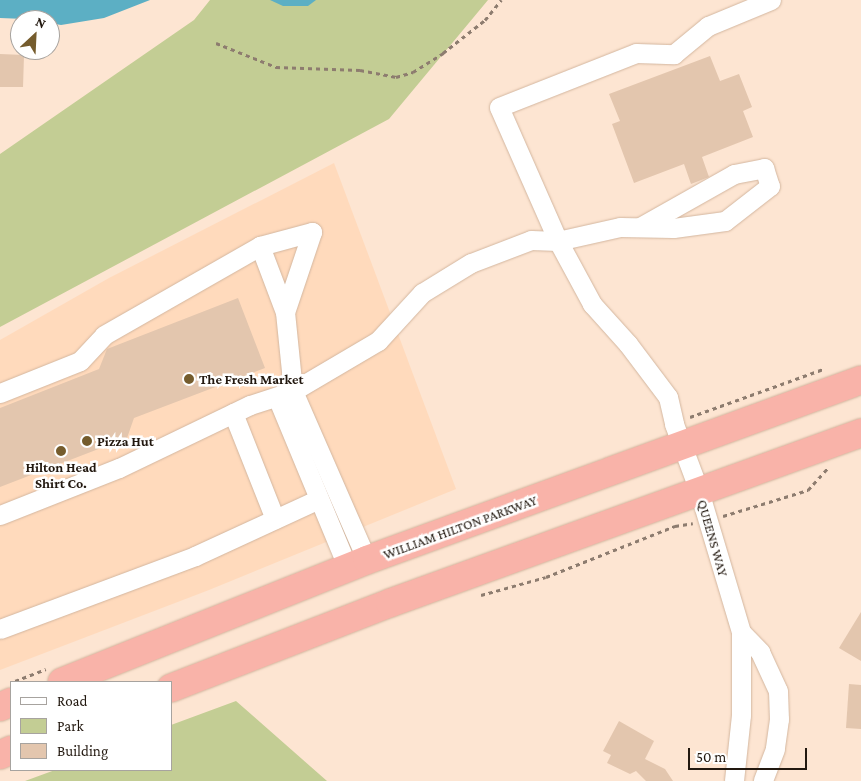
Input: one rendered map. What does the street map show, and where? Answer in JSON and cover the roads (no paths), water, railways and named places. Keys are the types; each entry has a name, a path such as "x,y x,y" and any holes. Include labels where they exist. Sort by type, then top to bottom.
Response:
{"highway":[{"name":"WILLIAM HILTON PARKWAY","path":"64,681 357,564 861,380"},
{"path":"172,688 390,603 861,433"}],"street":[{"name":"QUEENS WAY","path":"734,781 741,715 741,632 699,491 668,397 628,344 592,304 558,240 499,107 636,53 674,54 708,26 771,0"},
{"path":"0,515 119,468 233,413 285,394 378,340 422,293 471,263 531,240 558,240 620,227 673,228 725,221 770,186 764,168 734,174 640,227"},
{"path":"0,394 80,361 104,335 149,306 260,246 312,232 285,312 285,394 318,499 357,564"},
{"path":"260,246 285,312"},
{"path":"285,394 357,564"},
{"path":"233,413 275,519"},
{"path":"0,629 196,556 318,499"},
{"name":"QUEENS WAY","path":"741,632 760,652 778,691 779,719 775,749 763,781"}],"water":[{"path":"0,0 150,0 104,18 61,25 60,10 10,10 10,18 0,18"},
{"path":"270,0 316,0 308,6 283,6"}],"place":[{"name":"The Fresh Market","path":"189,379"},
{"name":"Pizza Hut","path":"87,441"},
{"name":"Hilton Head Shirt Co.","path":"61,451"}]}
